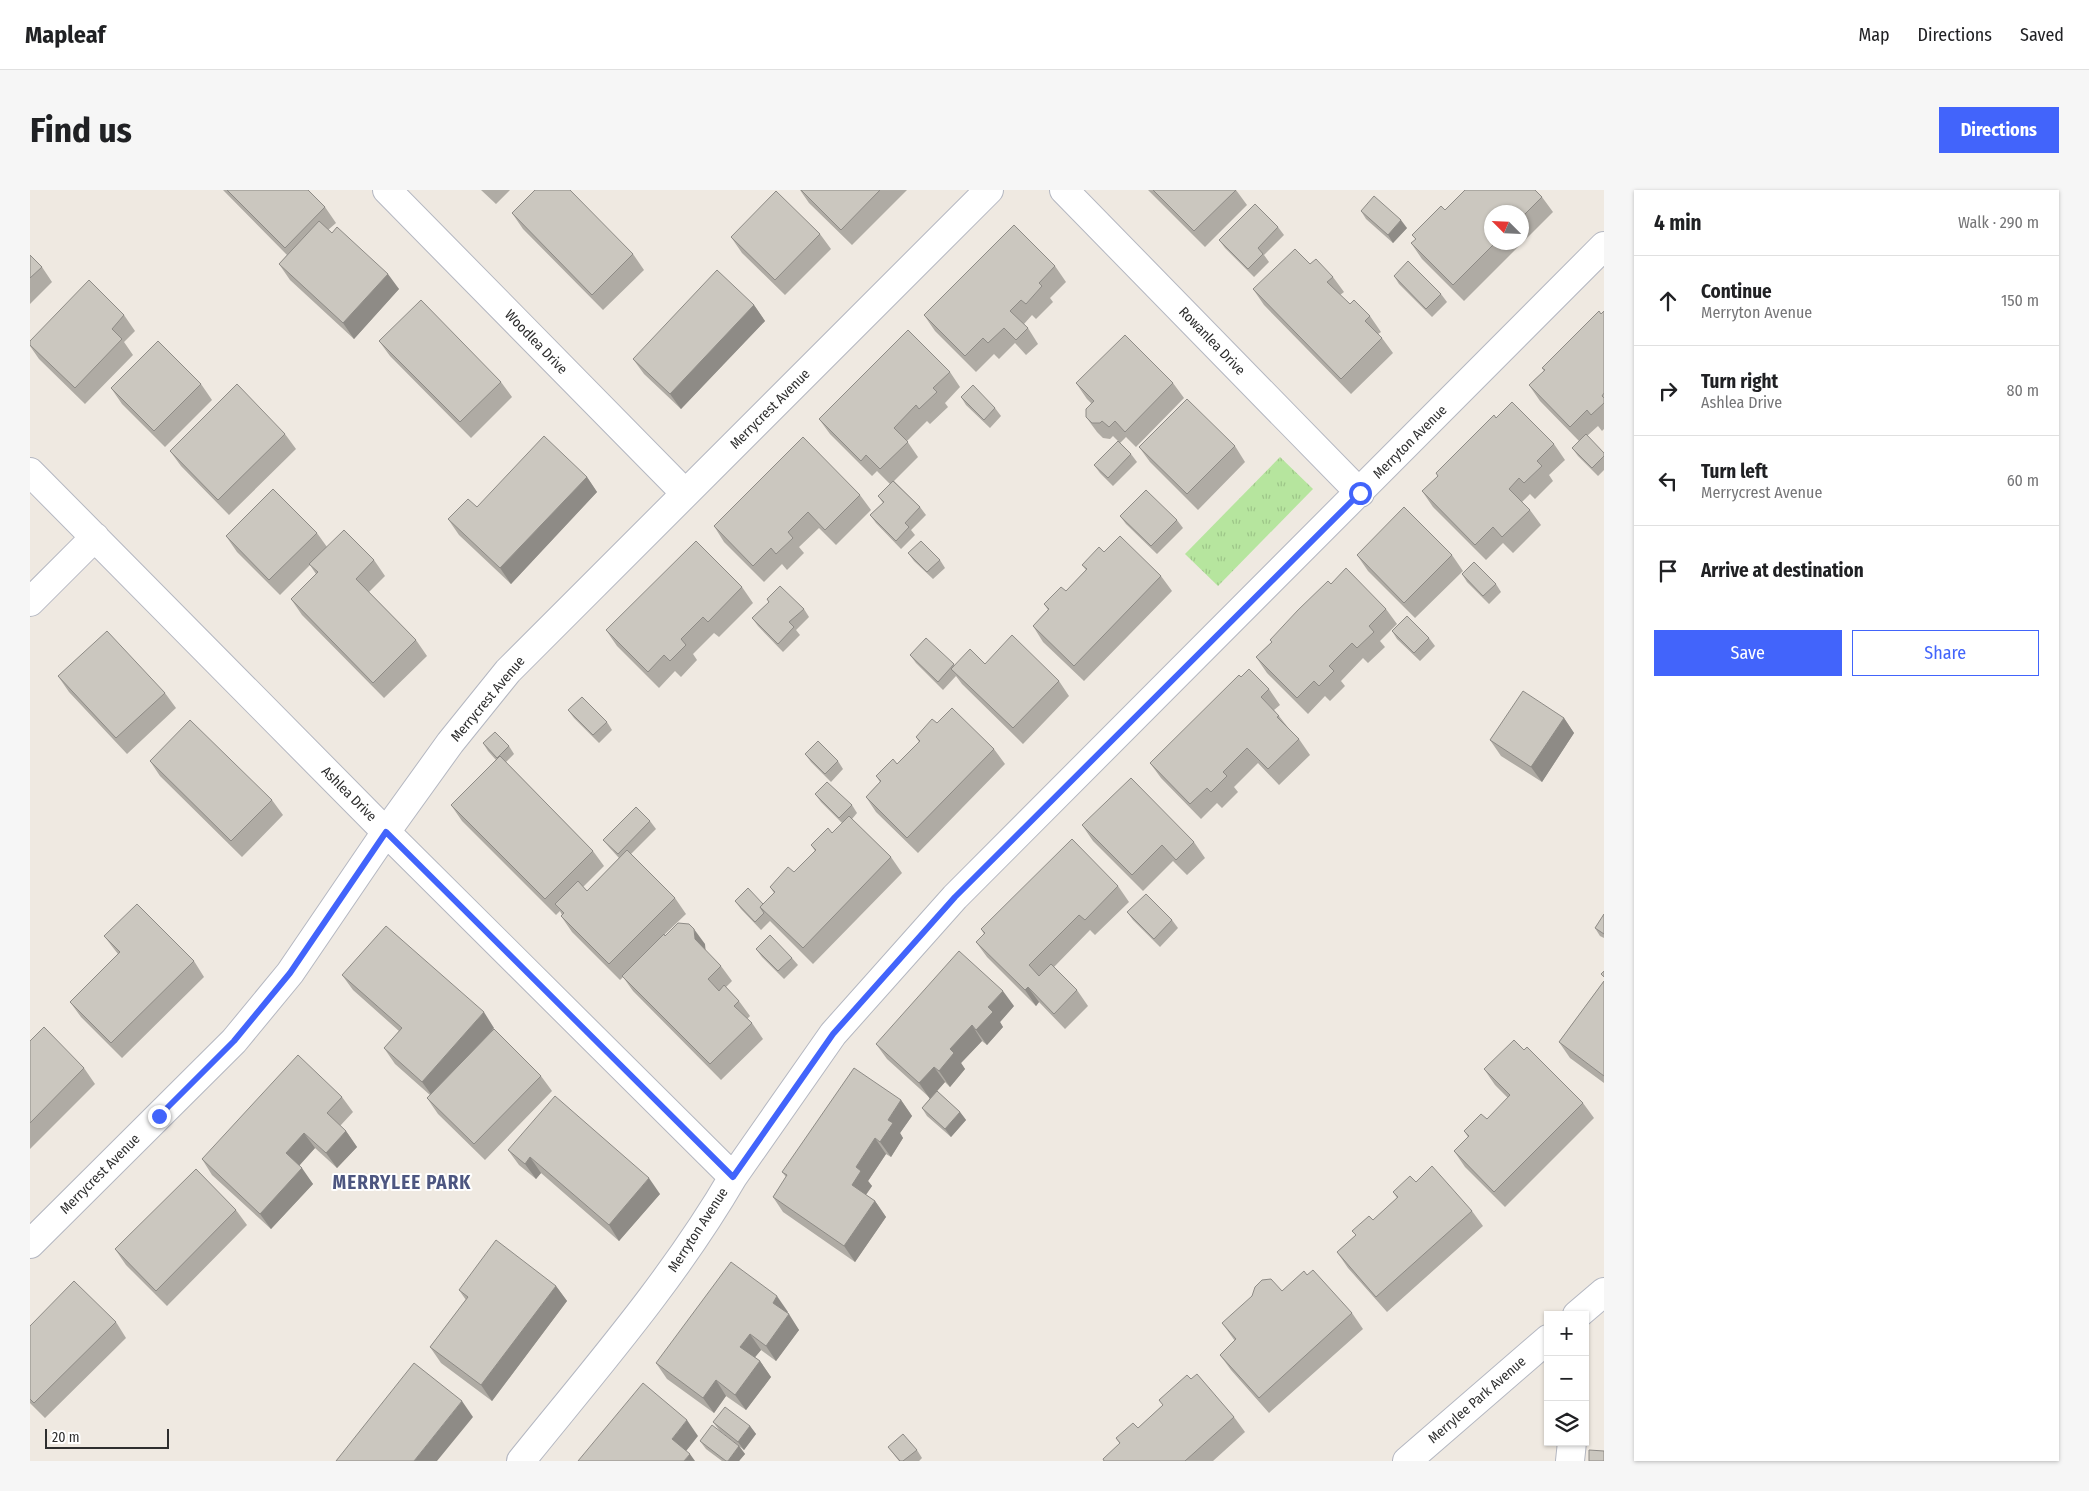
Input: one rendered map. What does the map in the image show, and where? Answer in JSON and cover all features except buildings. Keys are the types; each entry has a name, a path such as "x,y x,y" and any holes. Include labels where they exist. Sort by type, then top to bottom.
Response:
{"street":[{"name":"Woodlea Drive","path":"387,190 685,493"},
{"name":"Merrycrest Avenue","path":"30,1244 234,1041 290,973 386,832 450,744 508,671 989,190"},
{"name":"Rowanlea Drive","path":"1064,190 1360,493"},
{"name":"Merryton Avenue","path":"521,1461 658,1291 733,1177 833,1034 955,897 1360,493 1604,246"},
{"name":"Ashlea Drive","path":"30,472 386,832 733,1177"},
{"path":"30,602 95,538"},
{"path":"1582,1311 1604,1292"},
{"name":"Merrylee Park Avenue","path":"1407,1461 1544,1351"},
{"path":"1570,1461 1572,1446"}],"green space":[{"path":"1280,457 1313,489 1218,586 1185,554"}],"district":[{"name":"MERRYLEE PARK","path":"402,1182"}],"route":[{"path":"159,1116 234,1041 290,973 386,832 733,1177 833,1034 955,897 1360,493"}]}
